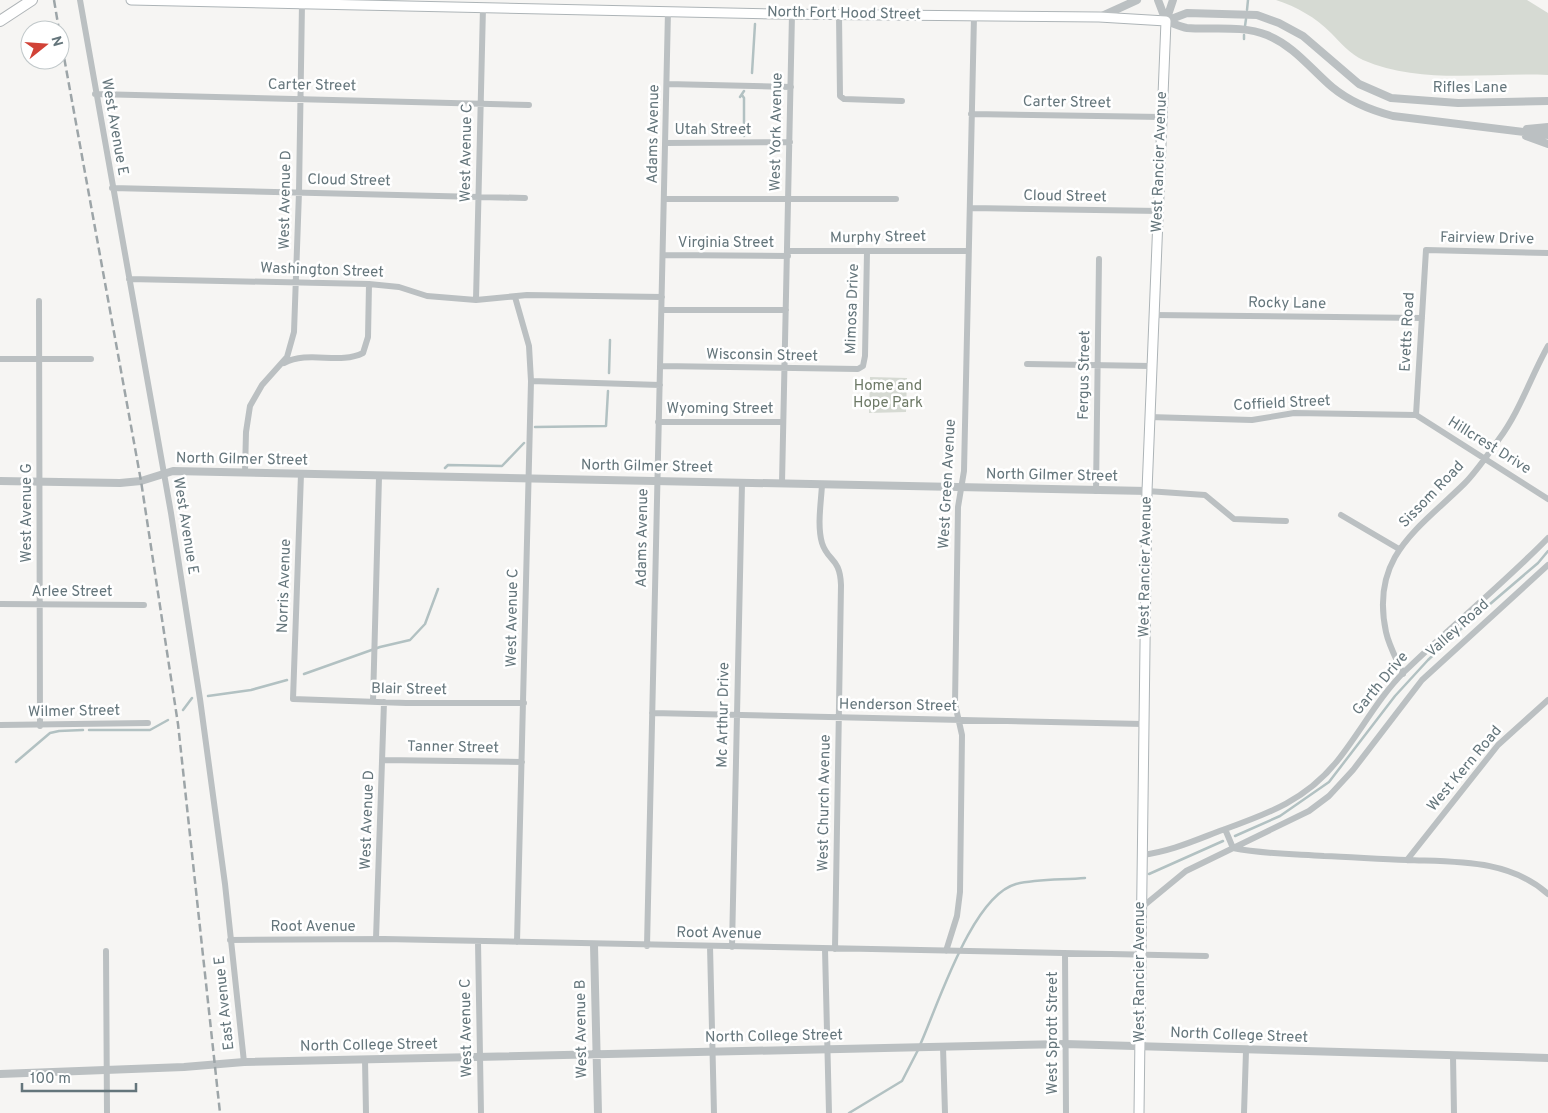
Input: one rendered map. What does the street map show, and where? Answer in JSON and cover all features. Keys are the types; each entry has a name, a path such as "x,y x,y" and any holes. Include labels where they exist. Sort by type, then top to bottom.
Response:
{"main road":[{"path":"0,21 32,0"},
{"name":"North Fort Hood Street","path":"131,0 839,15 1099,17 1166,21"},
{"name":"West Rancier Avenue","path":"1139,1113 1142,954 1140,909 1147,491 1166,21"}],"street":[{"name":"West Avenue E","path":"80,0 95,94 164,474 200,699 230,940"},
{"path":"1099,17 1120,10 1137,0"},
{"path":"1158,0 1166,21"},
{"path":"1166,21 1173,0"},
{"name":"West Avenue D","path":"245,472 246,432 250,406 262,385 281,365 292,345 299,192 302,3"},
{"name":"West Avenue C","path":"476,300 483,7"},
{"name":"Adams Avenue","path":"647,946 668,11"},
{"name":"North Fort Hood Street","path":"1166,21 1187,13 1256,15 1279,23 1302,36 1359,84 1392,98"},
{"name":"West York Avenue","path":"782,483 792,14"},
{"path":"839,15 840,96 844,99 902,101"},
{"name":"West Green Avenue","path":"949,951 960,892 962,735 957,720 955,704 958,517 964,471 974,16"},
{"name":"North Fort Hood Street","path":"1166,21 1186,28 1245,30 1265,34 1285,43 1331,87 1350,100 1371,110 1393,116 1510,130"},
{"path":"667,84 791,87"},
{"name":"Carter Street","path":"95,94 529,104"},
{"name":"Rifles Lane","path":"1392,98 1458,103 1548,101"},
{"name":"Carter Street","path":"972,114 1162,117"},
{"path":"1510,130 1548,129"},
{"path":"1510,130 1548,135"},
{"path":"1510,130 1548,139"},
{"path":"1510,130 1548,144"},
{"name":"Utah Street","path":"666,142 790,142"},
{"name":"Cloud Street","path":"112,188 525,198"},
{"path":"665,200 896,199"},
{"name":"Cloud Street","path":"970,208 1159,211"},
{"name":"Fairview Drive","path":"1426,250 1548,253"},
{"name":"Evetts Road","path":"1416,415 1426,250"},
{"name":"Murphy Street","path":"788,253 968,251"},
{"name":"Mimosa Drive","path":"863,366 865,356 867,252"},
{"name":"Virginia Street","path":"663,255 788,253"},
{"name":"Fergus Street","path":"1096,491 1099,259"},
{"name":"Washington Street","path":"129,279 369,284 399,287 428,296 476,300 515,297 662,297"},
{"path":"281,365 299,357 354,356 363,353 368,337 369,284"},
{"name":"West Avenue C","path":"515,297 529,346 531,381 517,942"},
{"name":"West Avenue G","path":"39,301 40,726"},
{"path":"662,310 786,310"},
{"name":"Rocky Lane","path":"1153,315 1422,318"},
{"name":"Sissom Road","path":"1402,674 1386,633 1383,594 1385,579 1399,549 1466,482 1514,416 1548,346"},
{"path":"0,359 91,359"},
{"path":"1027,364 1152,366"},
{"name":"Wisconsin Street","path":"660,366 850,370 863,366"},
{"path":"531,381 660,384"},
{"name":"Coffield Street","path":"1149,417 1252,420 1294,413 1416,415"},
{"name":"Hillcrest Drive","path":"1416,415 1548,499"},
{"name":"Wyoming Street","path":"658,422 783,422"},
{"name":"North Gilmer Street","path":"0,481 120,483 141,481 173,471 1147,491 1204,495 1234,519 1286,521"},
{"name":"Norris Avenue","path":"293,699 301,474"},
{"path":"373,702 379,476"},
{"name":"Mc Arthur Drive","path":"732,947 742,483"},
{"name":"West Church Avenue","path":"822,485 822,540 826,551 839,567 841,574 835,949"},
{"path":"1341,515 1399,549"},
{"name":"Garth Drive","path":"1141,855 1163,853 1277,810 1315,784 1337,761 1376,706 1402,674 1520,567 1548,538"},
{"name":"Valley Road","path":"1233,848 1309,811 1328,796 1352,770 1422,680 1548,565"},
{"name":"Arlee Street","path":"0,604 144,605"},
{"name":"Blair Street","path":"293,699 373,702 524,703"},
{"name":"West Kern Road","path":"1407,860 1498,745 1548,700"},
{"name":"West Avenue D","path":"376,939 384,702"},
{"name":"Henderson Street","path":"652,713 1143,724"},
{"name":"Wilmer Street","path":"0,725 40,726 148,723"},
{"name":"Tanner Street","path":"383,760 522,762"},
{"path":"1225,829 1233,848"},
{"path":"1140,909 1167,884 1186,871 1233,848 1262,854 1490,865 1529,879 1548,894"},
{"name":"Root Avenue","path":"230,940 376,939 594,945 1206,956"},
{"name":"East Avenue E","path":"230,940 244,1062"},
{"name":"West Avenue C","path":"478,942 481,1113"},
{"name":"West Avenue B","path":"594,945 598,1113"},
{"path":"710,946 714,1113"},
{"path":"825,949 829,1112"},
{"path":"106,951 106,1113"},
{"name":"West Sprott Street","path":"1065,953 1066,1113"},
{"name":"North College Street","path":"0,1074 184,1068 244,1062 1065,1044 1140,1045 1246,1051 1548,1058"},
{"path":"943,1047 944,1113"},
{"path":"1244,1113 1246,1051"},
{"path":"1453,1056 1454,1113"},
{"path":"365,1059 366,1113"}],"green space":[{"path":"1276,0 1527,0 1548,13 1548,75 1454,76 1431,75 1385,68 1358,57 1312,17"},
{"name":"Home and Hope Park","path":"870,377 907,378 906,412 869,413"}],"waterway":[{"path":"1247,10 1248,0"},
{"path":"1245,26 1246,19"},
{"path":"752,73 755,24"},
{"path":"740,97 744,91"},
{"path":"742,95 744,98 744,136"},
{"path":"609,373 610,340"},
{"path":"535,427 606,426 608,391"},
{"path":"445,468 448,465 502,466 524,443"},
{"path":"1235,836 1280,816 1329,782 1395,696 1428,660 1462,628 1538,563 1548,551"},
{"path":"304,674 380,647 410,640 425,624 438,589"},
{"path":"208,696 251,690 287,680"},
{"path":"183,710 192,698"},
{"path":"89,730 150,730 168,720"},
{"path":"16,762 50,733 83,730"},
{"path":"1149,874 1223,841"},
{"path":"920,1045 958,954 985,909 1000,893 1016,884 1024,882 1085,878"},
{"path":"849,1113 902,1081 918,1050"}],"railway":[{"path":"54,0 57,20"},
{"path":"66,70 141,481 178,724 220,1113"}]}
